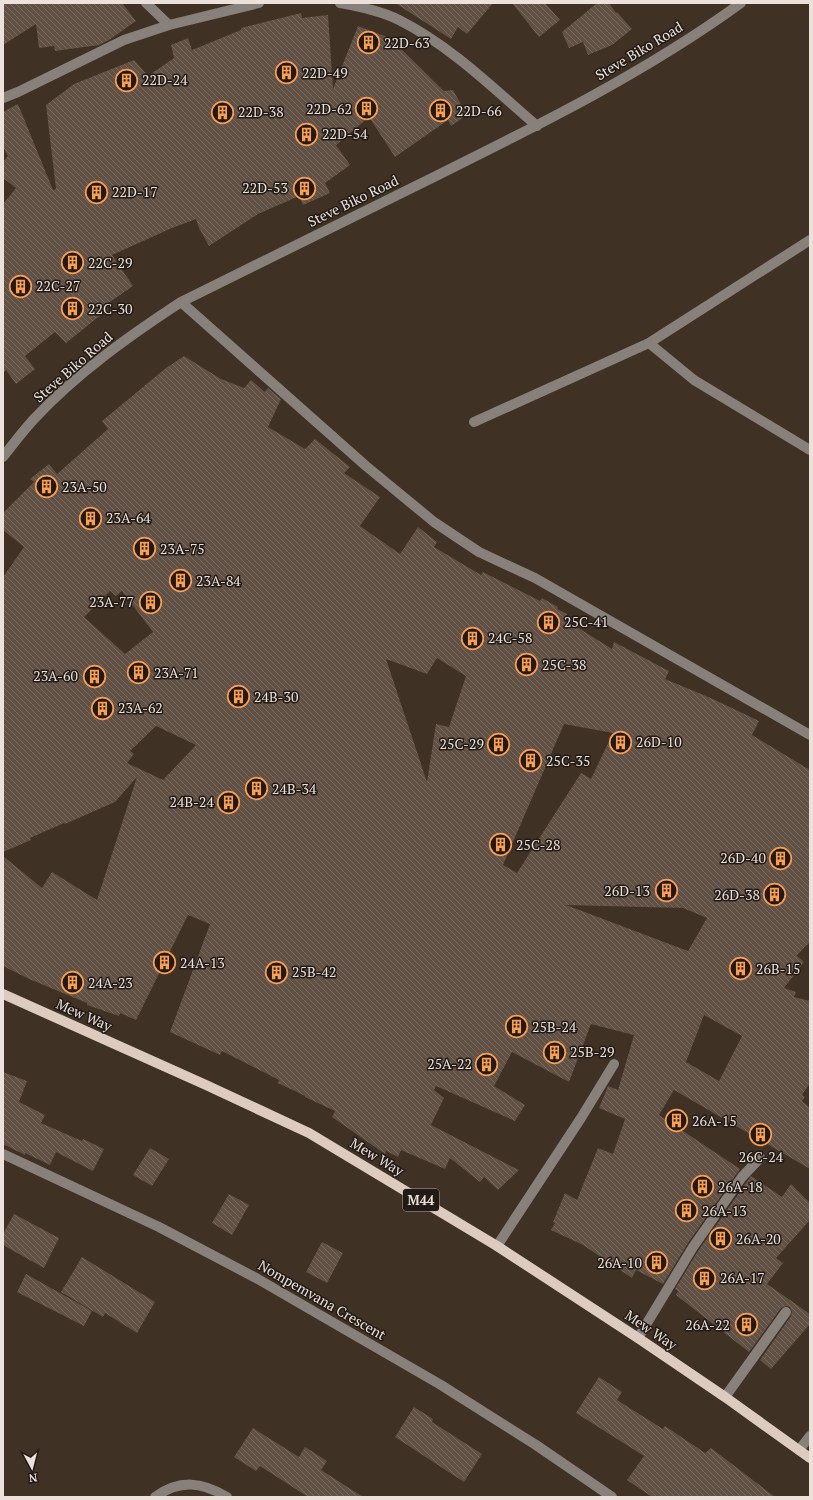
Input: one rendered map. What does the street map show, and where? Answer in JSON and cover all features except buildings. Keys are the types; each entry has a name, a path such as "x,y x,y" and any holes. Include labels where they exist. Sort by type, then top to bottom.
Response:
{"main road":[{"name":"Mew Way","path":"3,994 309,1133 497,1246 638,1338 725,1397 810,1458"}],"street":[{"path":"146,3 169,25"},
{"path":"3,98 124,40 169,25 259,3"},
{"path":"340,3 379,12 422,33 452,53 537,126"},
{"name":"Steve Biko Road","path":"3,456 56,397 128,338 181,302 537,126 607,88 666,52 741,3"},
{"path":"474,422 649,343 810,240"},
{"path":"181,302 366,466 434,522 478,552 542,582 810,735"},
{"path":"649,343 694,380 810,450"},
{"path":"497,1246 581,1118 614,1064"},
{"name":"Nompemvana Crescent","path":"3,1154 160,1227 256,1278 441,1385 536,1445 611,1497"},
{"path":"638,1338 704,1231 748,1170 760,1158"},
{"path":"725,1397 786,1312"},
{"path":"799,1450 810,1436"},
{"path":"155,1497 175,1486 197,1485 206,1486 227,1497"}],"place":[{"name":"22D-63","path":"369,43"},
{"name":"22D-49","path":"286,73"},
{"name":"22D-24","path":"126,80"},
{"name":"22D-62","path":"367,109"},
{"name":"22D-66","path":"441,111"},
{"name":"22D-38","path":"222,112"},
{"name":"22D-54","path":"306,134"},
{"name":"22D-53","path":"304,188"},
{"name":"22D-17","path":"97,192"},
{"name":"22C-29","path":"72,263"},
{"name":"22C-27","path":"20,286"},
{"name":"22C-30","path":"72,309"},
{"name":"23A-50","path":"47,487"},
{"name":"23A-64","path":"91,518"},
{"name":"23A-75","path":"145,549"},
{"name":"23A-84","path":"180,581"},
{"name":"23A-77","path":"150,602"},
{"name":"25C-41","path":"549,622"},
{"name":"24C-58","path":"472,638"},
{"name":"25C-38","path":"527,665"},
{"name":"23A-71","path":"138,673"},
{"name":"23A-60","path":"94,676"},
{"name":"24B-30","path":"238,697"},
{"name":"23A-62","path":"103,708"},
{"name":"26D-10","path":"621,742"},
{"name":"25C-29","path":"499,744"},
{"name":"25C-35","path":"531,761"},
{"name":"24B-34","path":"256,789"},
{"name":"24B-24","path":"229,802"},
{"name":"25C-28","path":"500,845"},
{"name":"26D-40","path":"781,858"},
{"name":"26D-13","path":"666,891"},
{"name":"26D-38","path":"775,895"},
{"name":"24A-13","path":"164,963"},
{"name":"26B-15","path":"740,969"},
{"name":"25B-42","path":"276,972"},
{"name":"24A-23","path":"72,983"},
{"name":"25B-24","path":"516,1027"},
{"name":"25B-29","path":"555,1052"},
{"name":"25A-22","path":"487,1064"},
{"name":"26A-15","path":"676,1121"},
{"name":"26C-24","path":"761,1135"},
{"name":"26A-18","path":"703,1187"},
{"name":"26A-13","path":"686,1211"},
{"name":"26A-20","path":"720,1239"},
{"name":"26A-10","path":"657,1263"},
{"name":"26A-17","path":"705,1278"},
{"name":"26A-22","path":"746,1325"}]}
